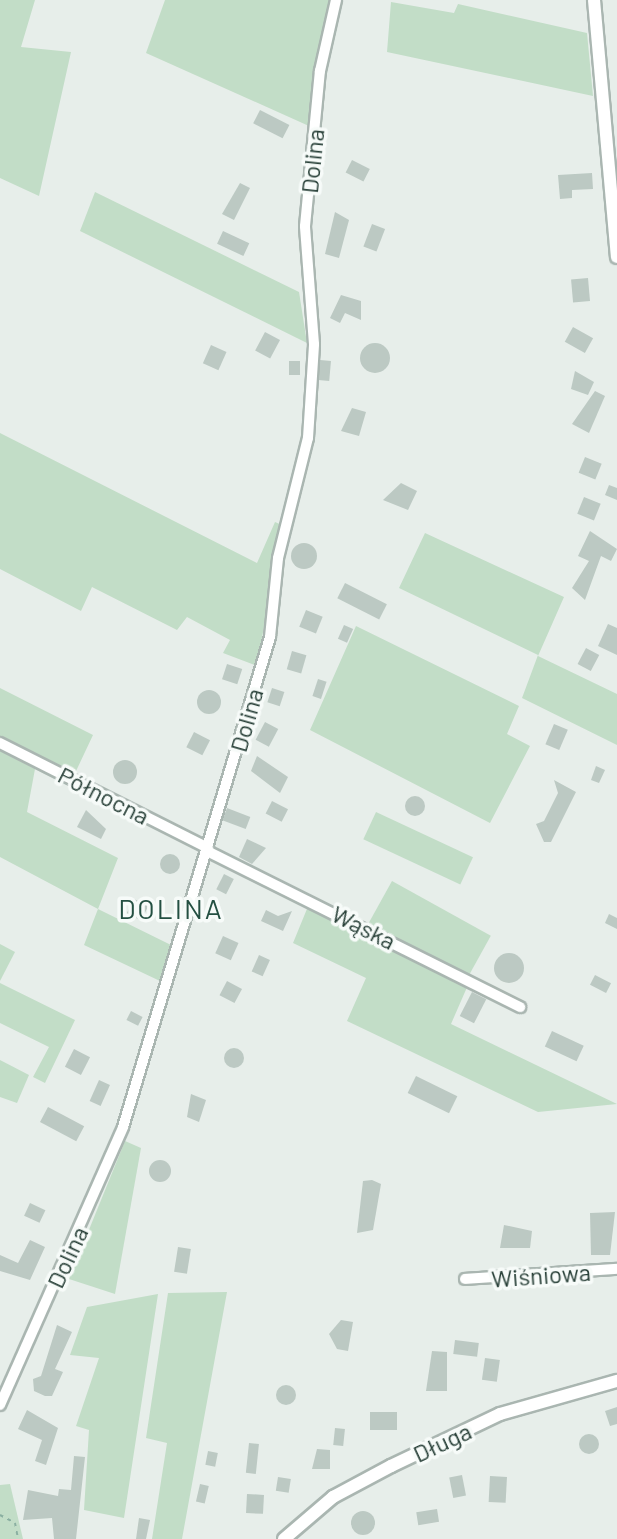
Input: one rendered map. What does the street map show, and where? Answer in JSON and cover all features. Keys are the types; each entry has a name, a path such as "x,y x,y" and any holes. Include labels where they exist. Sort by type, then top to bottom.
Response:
{"street":[{"name":"Dolina","path":"0,1405 114,1150 270,637 278,558 307,438 314,344 305,226 320,71 335,0"},
{"path":"594,0 617,257"},
{"name":"Północna","path":"0,743 207,849"},
{"name":"Wąska","path":"207,849 520,1007"},
{"name":"Wiśniowa","path":"465,1279 617,1269"},
{"name":"Długa","path":"285,1539 333,1497 391,1466 500,1415 617,1381"}],"path":[{"path":"0,1515 15,1523 18,1539"}],"green space":[{"path":"0,0 35,0 21,47 71,52 39,196 0,178"},
{"path":"165,0 329,0 309,126 146,53"},
{"path":"391,2 454,13 458,4 587,33 593,96 387,52"},
{"path":"95,192 299,292 307,343 80,231"},
{"path":"0,433 257,563 275,522 282,525 257,666 223,653 230,640 187,617 177,630 92,587 81,611 0,569"},
{"path":"425,533 564,597 538,656 617,694 617,745 522,698 538,655 399,588"},
{"path":"356,626 519,706 507,734 530,746 490,823 310,730"},
{"path":"0,688 93,735 69,786 35,769 27,812 118,858 98,909 0,857"},
{"path":"376,812 473,857 460,884 363,839"},
{"path":"392,881 491,936 468,978 369,923"},
{"path":"309,904 468,985 451,1024 617,1104 538,1112 347,1021 366,978 293,943"},
{"path":"98,909 171,945 160,981 84,945"},
{"path":"0,944 15,952 0,981"},
{"path":"0,983 75,1020 45,1083 33,1077 49,1047 0,1023"},
{"path":"0,1060 29,1075 17,1103 0,1097"},
{"path":"125,1141 141,1148 115,1294 69,1279"},
{"path":"227,1292 182,1539 152,1539 167,1443 146,1438 168,1293"},
{"path":"158,1294 124,1518 84,1510 89,1430 76,1426 99,1358 70,1355 87,1307"},
{"path":"10,1484 23,1539 0,1539 0,1485"}],"building":[{"path":"260,110 289,125 283,138 253,123"},
{"path":"352,160 370,169 363,182 346,172"},
{"path":"592,173 593,189 572,190 572,198 560,199 558,175"},
{"path":"240,183 250,188 234,220 222,214"},
{"path":"335,212 349,220 339,258 325,254"},
{"path":"372,224 385,229 376,251 363,246"},
{"path":"223,231 249,243 243,256 217,244"},
{"path":"588,278 590,301 573,302 571,279"},
{"path":"341,295 361,301 361,320 345,313 340,323 330,318"},
{"path":"573,327 593,338 585,353 565,342"},
{"path":"265,332 280,340 270,359 255,351"},
{"path":"375,343 386,347 390,358 386,369 375,373 364,369 360,358 364,347"},
{"path":"211,345 227,352 218,370 203,363"},
{"path":"320,360 331,361 329,381 318,380"},
{"path":"289,361 300,361 300,375 289,375"},
{"path":"575,371 594,382 588,395 571,389"},
{"path":"595,391 605,396 589,433 572,424"},
{"path":"352,408 366,412 359,436 341,431"},
{"path":"585,457 602,464 595,480 579,473"},
{"path":"401,483 417,491 408,510 383,500"},
{"path":"609,485 617,488 617,500 605,495"},
{"path":"584,497 601,504 594,520 577,514"},
{"path":"590,531 617,549 611,561 601,556 585,600 572,588 589,561 578,556"},
{"path":"304,543 313,547 317,556 313,565 304,569 295,565 291,556 295,547"},
{"path":"345,583 387,604 379,619 337,598"},
{"path":"306,610 323,617 316,633 299,627"},
{"path":"608,624 617,628 617,655 598,646"},
{"path":"344,625 353,629 347,643 338,639"},
{"path":"586,648 599,655 591,671 578,664"},
{"path":"292,651 306,655 301,673 287,669"},
{"path":"227,664 242,669 237,684 222,679"},
{"path":"318,679 327,682 321,699 312,696"},
{"path":"272,688 284,692 280,706 267,702"},
{"path":"209,690 217,694 221,702 217,710 209,714 201,710 197,702 201,694"},
{"path":"265,722 278,729 269,747 256,740"},
{"path":"554,724 568,730 559,750 545,744"},
{"path":"194,732 210,740 202,755 186,747"},
{"path":"257,756 288,777 280,793 251,771"},
{"path":"125,760 133,764 137,772 133,780 125,784 117,780 113,772 117,764"},
{"path":"596,766 605,770 599,783 591,780"},
{"path":"554,780 576,792 551,842 544,842 536,824 544,821 558,793"},
{"path":"411,796 419,796 425,806 419,816 411,816 405,810 405,802"},
{"path":"272,801 288,809 282,822 266,813"},
{"path":"227,808 250,817 246,829 222,820"},
{"path":"86,810 106,829 101,839 77,827"},
{"path":"247,839 266,848 252,864 239,857"},
{"path":"170,854 177,857 180,864 177,871 170,874 163,871 160,864 163,857"},
{"path":"224,874 234,879 226,894 216,889"},
{"path":"134,899 148,906 141,921 127,913"},
{"path":"266,910 278,916 292,911 283,931 261,921"},
{"path":"609,914 617,918 617,929 605,923"},
{"path":"223,936 239,943 231,960 215,953"},
{"path":"509,953 520,957 524,968 520,979 509,983 498,979 494,968 498,957"},
{"path":"259,955 270,960 263,976 252,971"},
{"path":"595,975 611,983 606,993 590,985"},
{"path":"227,981 242,989 234,1003 219,995"},
{"path":"472,992 486,999 474,1023 460,1016"},
{"path":"131,1011 143,1017 138,1026 126,1020"},
{"path":"552,1031 584,1046 577,1061 545,1046"},
{"path":"234,1048 241,1051 244,1058 241,1065 234,1068 227,1065 224,1058 227,1051"},
{"path":"74,1049 90,1057 81,1075 65,1067"},
{"path":"416,1076 457,1096 449,1113 408,1093"},
{"path":"99,1080 110,1085 101,1106 90,1101"},
{"path":"191,1094 206,1100 199,1122 187,1117"},
{"path":"48,1107 84,1126 76,1141 40,1122"},
{"path":"156,1160 164,1160 171,1167 171,1175 164,1182 156,1182 149,1175 149,1167"},
{"path":"372,1180 381,1184 373,1230 357,1233 363,1181"},
{"path":"30,1203 45,1210 39,1223 24,1216"},
{"path":"615,1212 610,1255 591,1255 590,1213"},
{"path":"504,1225 532,1231 530,1248 500,1248"},
{"path":"30,1240 45,1247 30,1280 0,1271 0,1255 18,1263"},
{"path":"178,1247 191,1249 187,1274 174,1272"},
{"path":"341,1320 353,1322 348,1351 337,1349 329,1334"},
{"path":"57,1325 72,1332 55,1369 63,1372 52,1396 45,1396 34,1391 33,1379 41,1376"},
{"path":"455,1340 479,1343 477,1357 453,1354"},
{"path":"432,1351 447,1352 447,1391 426,1391"},
{"path":"485,1358 500,1360 497,1382 482,1380"},
{"path":"282,1385 290,1385 296,1395 290,1405 282,1405 276,1399 276,1391"},
{"path":"617,1407 617,1424 610,1426 605,1411"},
{"path":"27,1410 58,1428 46,1465 35,1461 42,1440 18,1429"},
{"path":"370,1412 397,1412 397,1430 370,1430"},
{"path":"335,1428 345,1429 343,1446 333,1445"},
{"path":"585,1434 593,1434 599,1444 593,1454 585,1454 579,1448 579,1440"},
{"path":"249,1443 259,1444 256,1474 246,1473"},
{"path":"317,1449 330,1450 330,1469 312,1469"},
{"path":"208,1451 218,1453 215,1467 205,1465"},
{"path":"74,1456 85,1457 76,1539 54,1539 52,1518 23,1520 28,1490 58,1496 59,1489 71,1490"},
{"path":"462,1475 466,1496 453,1498 449,1477"},
{"path":"490,1476 507,1477 506,1503 489,1502"},
{"path":"278,1477 291,1479 289,1493 276,1491"},
{"path":"200,1484 209,1486 205,1504 196,1502"},
{"path":"247,1494 264,1495 263,1514 246,1513"},
{"path":"437,1509 439,1522 418,1525 416,1512"},
{"path":"363,1511 374,1518 375,1523 368,1534 363,1535 352,1528 351,1523 358,1512"},
{"path":"139,1518 150,1520 146,1539 136,1539"}],"district":[{"name":"DOLINA","path":"171,908"}]}
